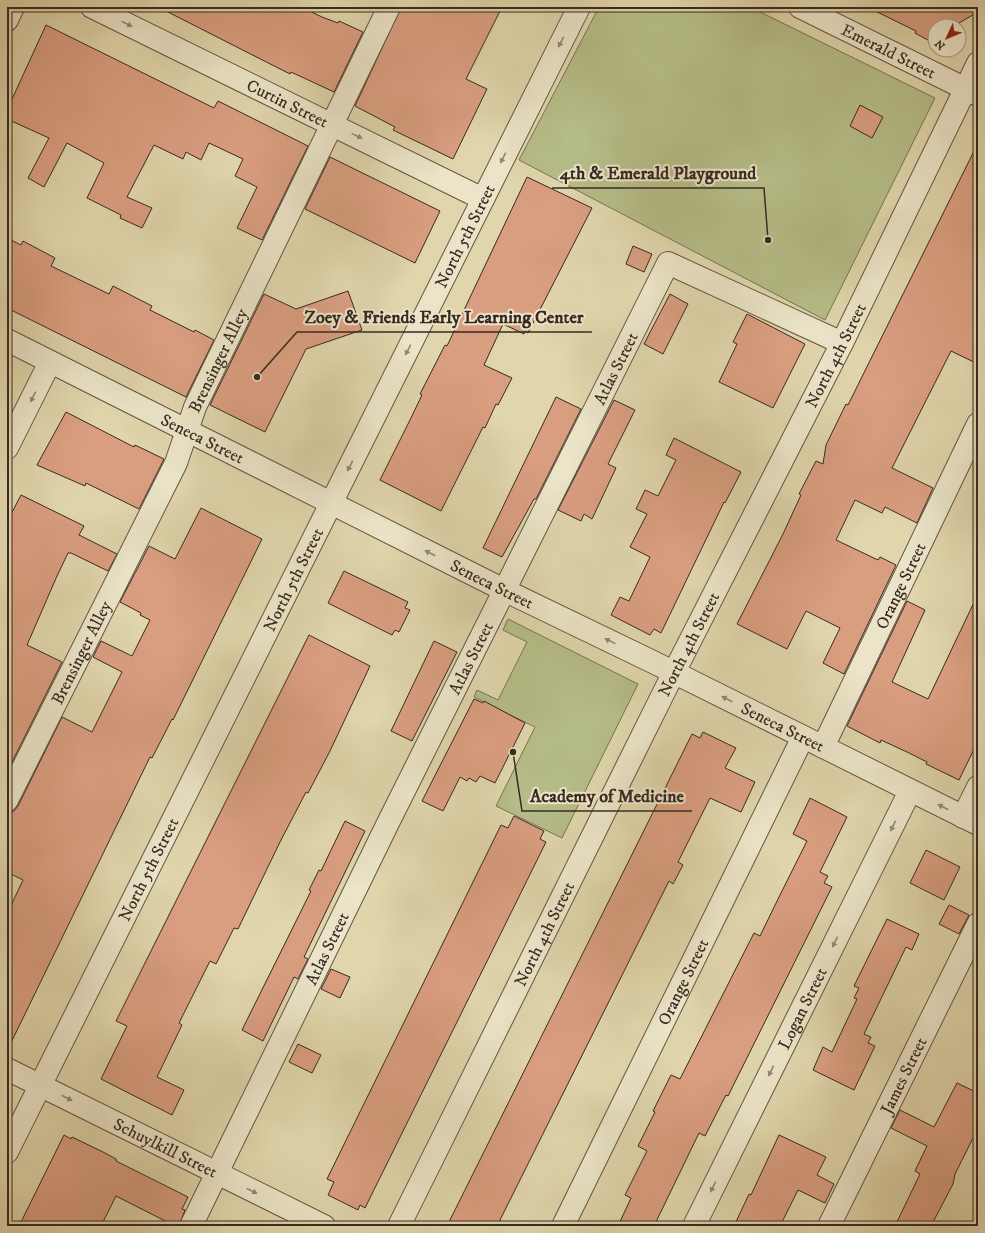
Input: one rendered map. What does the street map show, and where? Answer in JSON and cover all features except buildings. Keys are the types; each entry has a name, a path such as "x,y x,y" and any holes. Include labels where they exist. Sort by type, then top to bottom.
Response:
{"street":[{"path":"7,20 13,7"},
{"name":"Curtin Street","path":"92,7 483,199"},
{"name":"Brensinger Alley","path":"7,800 176,463 186,430 195,408 389,7"},
{"name":"North 5th Street","path":"7,1152 579,7"},
{"name":"Emerald Street","path":"800,7 972,92"},
{"name":"North 4th Street","path":"399,1226 674,673 972,92 978,63"},
{"name":"Atlas Street","path":"191,1226 504,590 668,263 842,343"},
{"name":"Seneca Street","path":"7,340 331,504 971,821"},
{"path":"7,448 50,362"},
{"name":"Orange Street","path":"823,747 978,424"},
{"name":"Orange Street","path":"563,1226 803,737"},
{"path":"971,821 978,787"},
{"name":"Logan Street","path":"694,1226 910,790"},
{"name":"James Street","path":"829,1226 978,924"},
{"name":"Schuylkill Street","path":"7,1068 324,1226"}],"green space":[{"path":"599,7 750,7 935,98 825,320 519,160"},
{"path":"508,619 638,684 562,838 496,806 535,727 474,697 477,690 498,700 527,642 503,630"}],"place":[{"name":"4th & Emerald Playground","path":"768,240"},
{"name":"Zoey & Friends Early Learning Center","path":"257,377"},
{"name":"Academy of Medicine","path":"513,752"}]}
